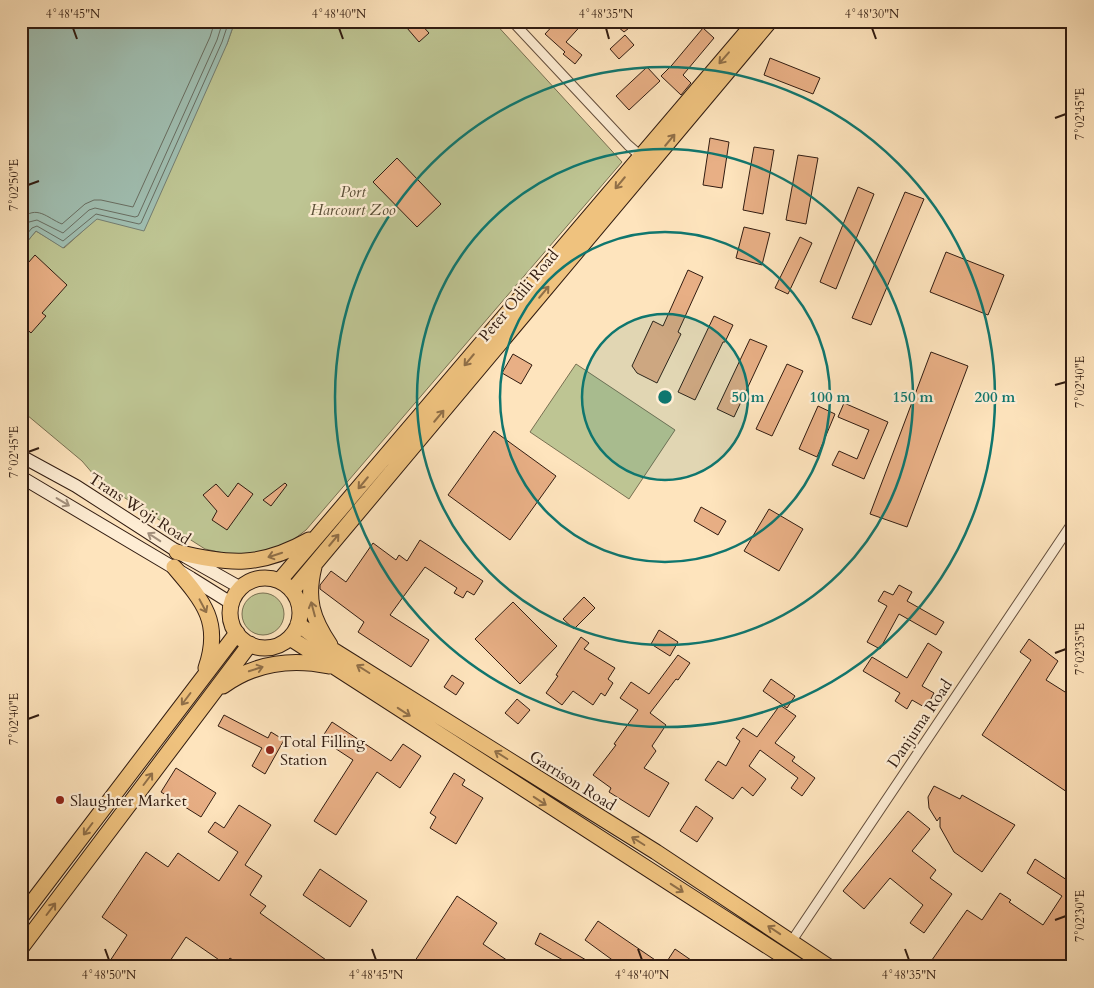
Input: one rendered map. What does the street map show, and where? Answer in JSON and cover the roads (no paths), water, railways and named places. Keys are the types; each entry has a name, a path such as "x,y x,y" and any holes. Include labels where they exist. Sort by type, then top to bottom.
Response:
{"main road":[{"name":"Peter Odili Road","path":"292,592 646,161 756,21"},
{"name":"Peter Odili Road","path":"280,580 770,21"},
{"name":"Trans Woji Road","path":"21,456 76,486 177,552 241,588"},
{"name":"Trans Woji Road","path":"21,477 231,603"},
{"path":"177,552 223,562 240,562 263,559 291,550 319,534"},
{"path":"315,563 310,592 312,605 320,630 333,650"},
{"path":"174,568 193,590 209,618 213,644 203,677"},
{"path":"269,578 280,580 297,598 300,610 298,624 290,638 275,646 264,648 250,644 237,633 232,623 231,603 246,583 257,579 269,578"},
{"name":"Garrison Road","path":"298,624 333,650 656,852 829,967"},
{"path":"21,917 237,633"},
{"path":"290,638 781,962 800,967"},
{"path":"21,948 250,644"},
{"path":"213,692 240,675 269,664 292,662 335,668"}],"street":[{"path":"512,21 628,145 646,161"},
{"name":"Danjuma Road","path":"792,942 1073,522"}],"water":[{"path":"21,21 235,21 227,44 144,231 97,219 63,248 36,231 21,249"}],"place":[{"name":"Total Filling Station","path":"270,750"},
{"name":"Slaughter Market","path":"60,800"}],"park label":[{"name":"Port Harcourt Zoo","path":"353,200"}]}
